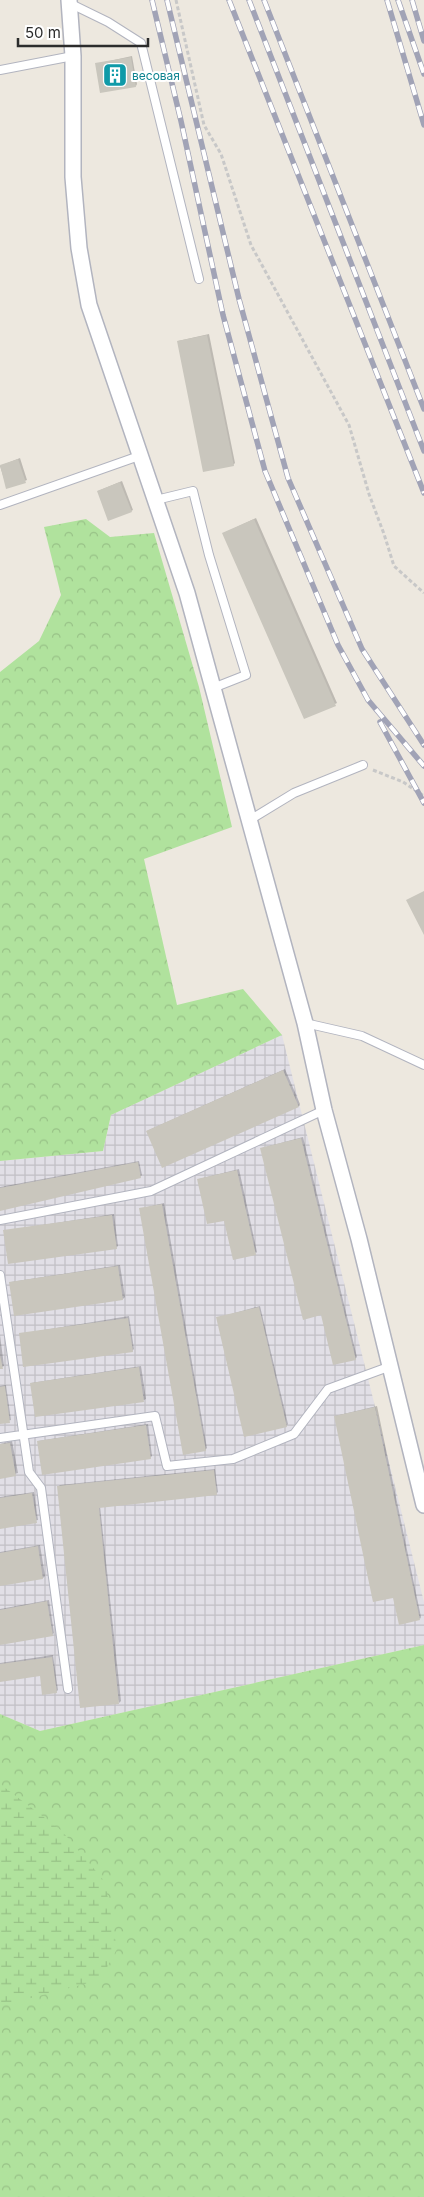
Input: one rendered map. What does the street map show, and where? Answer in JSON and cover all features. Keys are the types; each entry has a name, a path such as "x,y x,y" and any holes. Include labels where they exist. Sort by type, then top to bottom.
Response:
{"street":[{"path":"69,1 73,56 73,177 79,248 89,305 187,593 248,821 305,1023 324,1110 359,1239 424,1505"}],"lane":[{"path":"69,1 108,22 141,43 199,279"},
{"path":"0,70 73,56"},
{"path":"0,505 139,456"},
{"path":"156,500 193,492 209,555 246,675 213,688"},
{"path":"248,821 294,793 363,766"},
{"path":"305,1023 362,1036 424,1065"},
{"path":"0,1220 151,1191 324,1110"},
{"path":"0,1275 22,1435 29,1472 41,1488 68,1689"},
{"path":"0,1438 155,1416 167,1466 233,1459 294,1434 328,1389 391,1366"}],"path":[{"path":"176,0 204,125 221,154 251,245 349,425 369,494 394,566 424,593"},
{"path":"363,766 403,782 424,796"}],"shaded area":[{"path":"282,1035 424,1602 424,1645 40,1731 0,1714 0,1161 103,1151 111,1115"}],"green space":[{"path":"86,519 110,537 154,533 199,687 232,827 144,859 177,1005 243,989 282,1035 111,1115 103,1151 0,1161 0,672 39,641 61,595 44,527"},
{"path":"424,1645 424,2197 0,2197 0,1714 40,1731"},
{"path":"0,1784 62,1831 105,1882 117,1949 100,1980 0,2006"}],"building":[{"name":"весовая","path":"131,57 136,87 100,93 95,63"},
{"path":"207,335 234,466 203,472 177,341"},
{"path":"18,459 26,483 6,489 0,465"},
{"path":"120,482 132,512 108,521 97,491"},
{"path":"254,519 336,706 304,719 222,533"},
{"path":"424,891 424,935 406,900"},
{"path":"283,1070 299,1107 162,1168 146,1131"},
{"path":"301,1138 356,1360 333,1365 321,1315 303,1320 260,1148"},
{"path":"138,1162 141,1178 0,1211 0,1188"},
{"path":"237,1170 256,1255 233,1260 224,1221 207,1224 197,1179"},
{"path":"162,1204 206,1451 183,1455 139,1208"},
{"path":"112,1215 117,1249 8,1264 3,1230"},
{"path":"118,1266 123,1300 14,1316 9,1282"},
{"path":"259,1307 287,1427 244,1437 216,1317"},
{"path":"128,1318 133,1352 23,1367 19,1333"},
{"path":"0,1355 3,1369 0,1369"},
{"path":"139,1367 144,1402 35,1417 30,1383"},
{"path":"5,1386 10,1423 0,1424 0,1387"},
{"path":"375,1407 420,1620 399,1625 393,1598 373,1602 334,1416"},
{"path":"146,1425 151,1459 42,1475 37,1441"},
{"path":"10,1443 16,1476 0,1479 0,1444"},
{"path":"214,1470 217,1495 99,1508 119,1704 80,1708 57,1486"},
{"path":"32,1493 37,1523 0,1529 0,1498"},
{"path":"38,1546 43,1579 0,1586 0,1553"},
{"path":"47,1601 53,1636 0,1645 0,1610"},
{"path":"52,1657 57,1693 42,1695 40,1676 0,1682 0,1664"}],"railway":[{"path":"152,0 181,121 223,315 265,471 338,645 368,700 424,766"},
{"path":"167,0 239,299 288,478 362,649 424,745"},
{"path":"229,0 424,493"},
{"path":"249,0 424,451"},
{"path":"264,0 424,409"},
{"path":"387,0 424,125"},
{"path":"398,0 424,74"},
{"path":"412,0 424,41"},
{"path":"380,722 424,803"}],"place":[{"name":"весовая","path":"115,75"}]}
